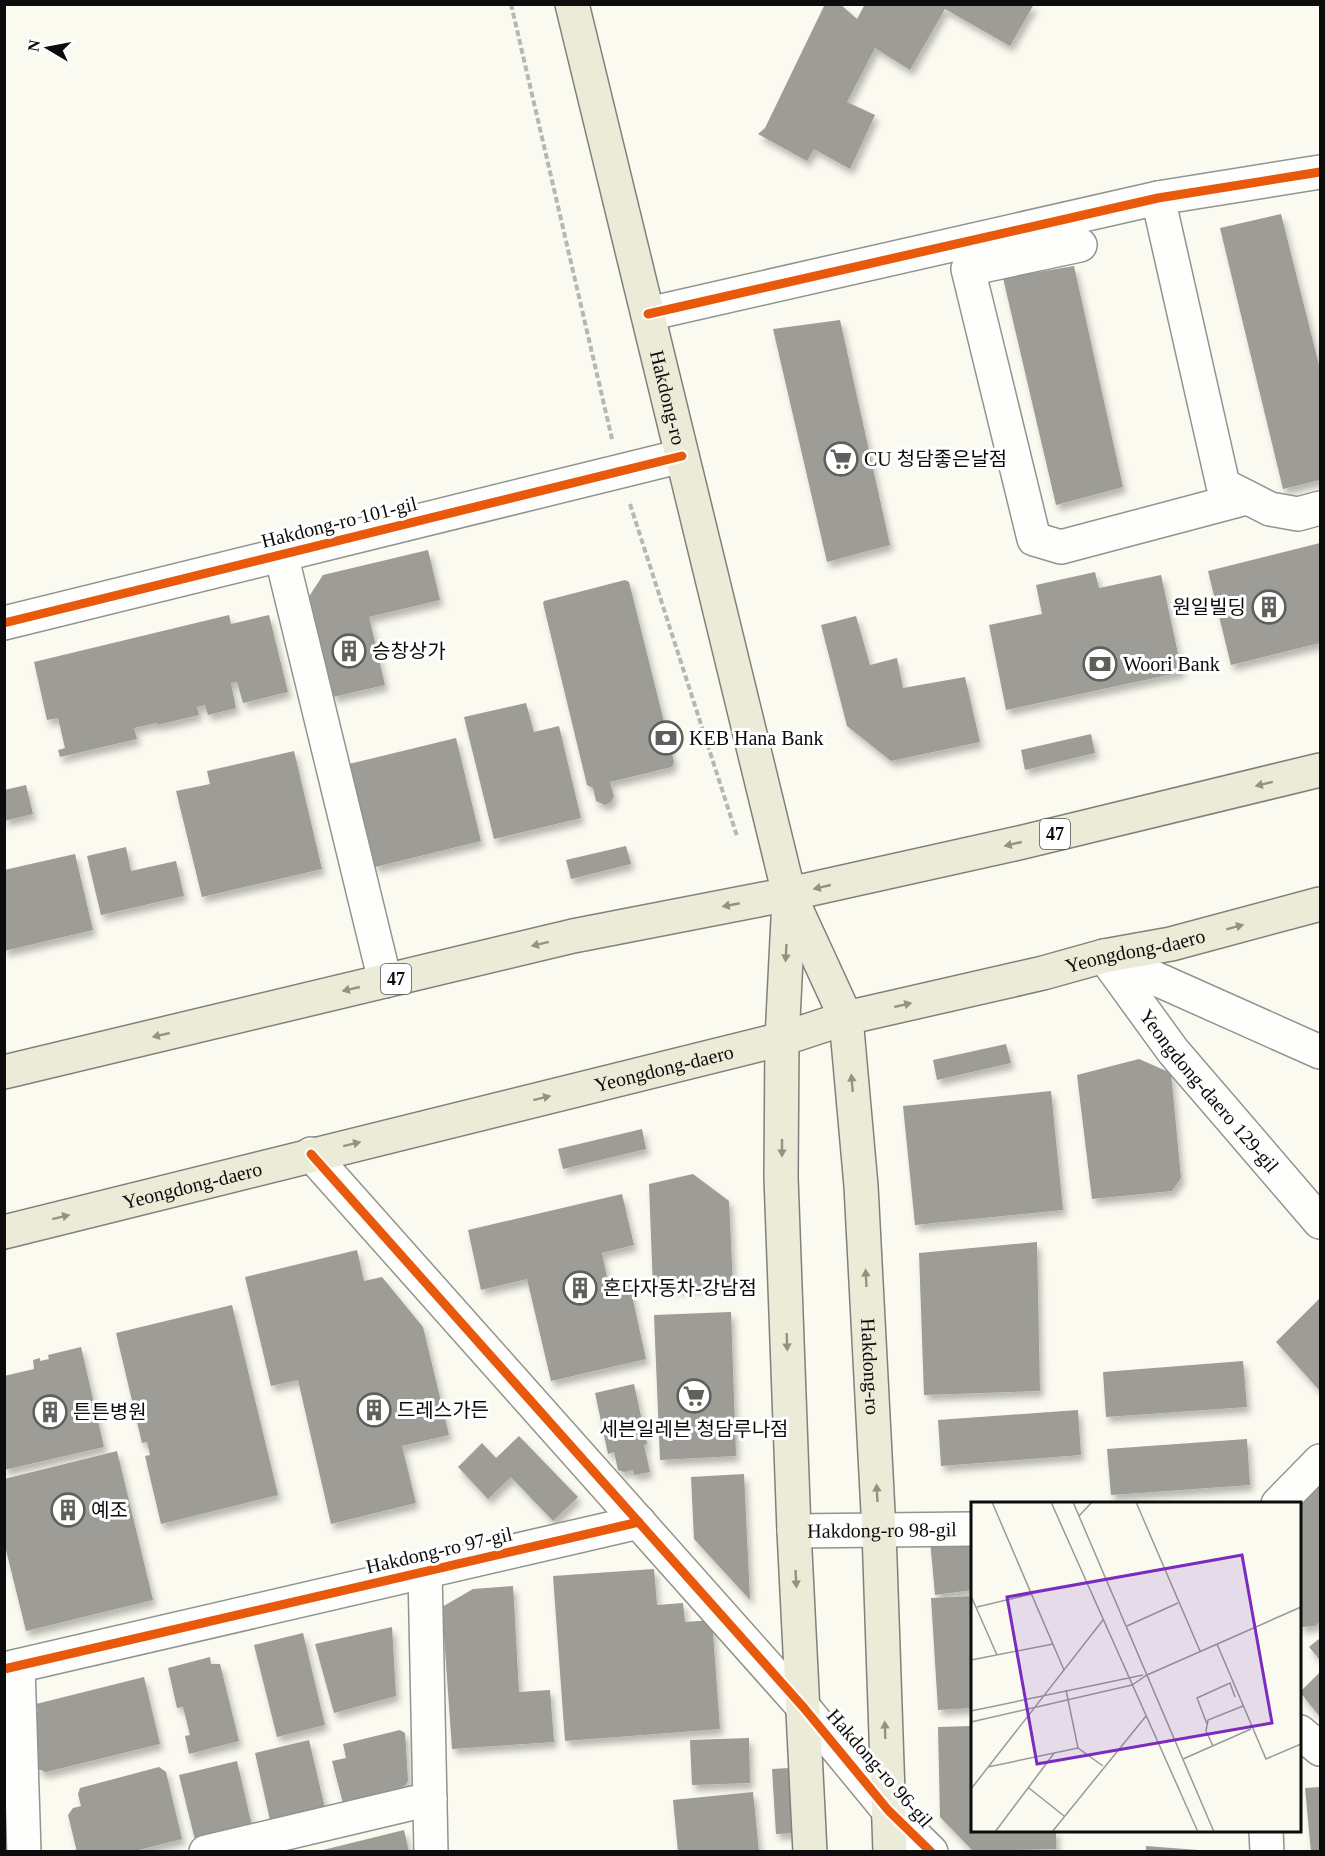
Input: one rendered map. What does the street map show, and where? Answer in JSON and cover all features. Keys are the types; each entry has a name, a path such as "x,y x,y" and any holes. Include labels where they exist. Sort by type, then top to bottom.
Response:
{"main road":[{"name":"Hakdong-ro","path":"572,4 789,894 846,1018 861,1186 879,1531 890,1851"},
{"name":"47","path":"4,1072 573,936 789,894 1023,842 1320,771"},
{"name":"Hakdong-ro","path":"789,894 782,1039 781,1177 794,1531 810,1851"},
{"name":"Yeongdong-daero","path":"4,1232 782,1039 846,1018 1043,973 1104,956 1171,944 1320,904"}],"street":[{"path":"648,314 1158,198 1320,172"},
{"path":"1158,198 1223,485 1270,508 1298,514 1320,508"},
{"path":"1080,245 968,269 1034,539 1061,548 1246,498"},
{"name":"Hakdong-ro 101-gil","path":"4,623 682,456"},
{"path":"281,554 385,981"},
{"path":"1104,956 1320,1052"},
{"name":"Yeongdong-daero 129-gil","path":"1104,956 1173,1052 1320,1221"},
{"path":"311,1154 804,1708"},
{"path":"1279,1502 1320,1461"},
{"name":"Hakdong-ro 97-gil","path":"24,1851 11,1667 639,1522"},
{"name":"Hakdong-ro 98-gil","path":"794,1531 971,1529"},
{"path":"425,1571 431,1851"},
{"name":"Hakdong-ro 96-gil","path":"804,1708 888,1810 931,1851"},
{"path":"1301,1734 1320,1749"},
{"path":"207,1851 430,1799"},
{"path":"1266,1832 1267,1851"}],"path":[{"path":"512,4 619,472 737,836"}],"building":[{"path":"825,4 840,4 857,19 865,4 1034,4 1010,46 945,9 910,70 875,48 847,102 875,115 850,169 814,149 807,161 758,134 765,128"},
{"path":"1281,214 1320,369 1320,480 1283,489 1220,228"},
{"path":"1074,266 1123,487 1056,505 1003,278"},
{"path":"840,320 890,545 827,562 773,329"},
{"name":"원일빌딩","path":"1320,543 1320,643 1231,665 1208,571"},
{"name":"승창상가","path":"428,550 440,600 369,617 385,685 333,697 308,598 323,575"},
{"path":"1095,572 1099,588 1161,575 1182,672 1006,710 989,625 1042,614 1036,585"},
{"path":"625,580 629,582 674,762 672,767 610,782 614,796 611,802 605,805 596,801 593,788 587,785 543,603"},
{"path":"229,615 231,624 269,615 288,692 243,703 237,682 231,683 236,708 208,715 205,705 197,707 199,715 134,728 137,739 60,757 58,750 65,748 58,718 47,720 34,662"},
{"path":"856,616 870,665 897,658 903,688 965,677 980,742 891,761 847,726 821,625"},
{"path":"526,703 534,732 559,726 581,818 494,839 464,717"},
{"path":"1091,734 1095,753 1025,770 1021,750"},
{"path":"456,738 481,841 375,867 349,764"},
{"path":"294,751 322,869 202,897 176,791 210,784 207,771"},
{"path":"26,785 33,814 4,821 4,790"},
{"path":"626,846 631,864 571,879 566,860"},
{"path":"126,847 131,871 176,861 184,896 101,915 87,856"},
{"path":"75,854 93,930 4,951 4,870"},
{"path":"1006,1044 1011,1063 937,1080 933,1060"},
{"path":"1139,1059 1171,1073 1181,1178 1172,1191 1092,1199 1077,1075"},
{"path":"1051,1091 1063,1210 915,1225 903,1106"},
{"path":"642,1129 646,1149 563,1169 558,1149"},
{"path":"693,1174 729,1201 733,1286 653,1289 649,1184"},
{"name":"혼다자동차-강남점","path":"622,1194 634,1245 602,1253 609,1287 629,1282 646,1359 551,1381 527,1279 481,1290 468,1230"},
{"path":"1037,1242 1040,1391 924,1395 919,1253"},
{"name":"드레스가든","path":"357,1250 364,1281 382,1277 423,1327 449,1435 402,1446 416,1503 331,1524 298,1380 271,1386 245,1277"},
{"path":"1320,1298 1320,1391 1276,1342"},
{"path":"232,1305 278,1495 161,1524 145,1456 150,1455 147,1442 142,1443 116,1333"},
{"path":"731,1312 736,1456 660,1460 654,1315"},
{"name":"튼튼병원","path":"81,1347 104,1447 4,1470 4,1376 34,1369 33,1360 49,1359 48,1355"},
{"path":"1243,1361 1247,1407 1106,1417 1103,1372"},
{"path":"634,1384 647,1444 644,1445 650,1472 634,1475 633,1470 624,1472 618,1470 614,1452 608,1454 595,1393"},
{"path":"1078,1410 1081,1455 941,1466 938,1420"},
{"path":"519,1436 578,1497 553,1521 511,1477 488,1499 458,1467 482,1443 496,1458"},
{"path":"1247,1439 1250,1485 1111,1495 1107,1449"},
{"name":"예조","path":"117,1451 153,1600 26,1631 4,1542 4,1479"},
{"path":"744,1474 750,1600 694,1539 691,1477"},
{"path":"1320,1477 1320,1622 1315,1626 1301,1627 1301,1503"},
{"path":"971,1535 971,1590 935,1595 930,1540"},
{"path":"654,1569 657,1605 683,1603 685,1622 712,1620 720,1729 565,1741 553,1576"},
{"path":"513,1586 519,1692 550,1690 554,1742 452,1749 442,1607 473,1589"},
{"path":"971,1596 971,1708 938,1710 931,1598"},
{"path":"392,1627 396,1696 334,1713 315,1644"},
{"path":"303,1633 325,1725 277,1737 254,1645"},
{"path":"1320,1638 1320,1660 1309,1647"},
{"path":"210,1657 211,1664 220,1664 239,1741 189,1754 185,1736 190,1735 183,1707 177,1708 168,1668"},
{"path":"1320,1672 1320,1717 1301,1693"},
{"path":"144,1677 160,1744 46,1772 38,1769 34,1712 38,1711 36,1704"},
{"path":"971,1726 971,1832 1056,1832 1056,1849 973,1851 940,1817 938,1727"},
{"path":"400,1730 405,1733 408,1781 405,1786 344,1807 332,1761 346,1758 343,1744"},
{"path":"749,1738 750,1783 692,1785 690,1740"},
{"path":"309,1740 327,1817 272,1829 255,1753"},
{"path":"237,1761 252,1826 195,1840 179,1775"},
{"path":"159,1767 166,1772 182,1839 131,1852 77,1852 68,1815 73,1808 81,1806 78,1794 80,1788"},
{"path":"789,1768 793,1833 776,1834 772,1769"},
{"path":"1320,1787 1320,1852 1311,1852 1305,1788"},
{"path":"753,1792 759,1852 678,1852 673,1800"},
{"path":"404,1830 409,1852 319,1852 319,1851"},
{"path":"1146,1846 1198,1850 1198,1852 1146,1852"}],"cycle path":[{"path":"648,314 1158,198 1320,172"},
{"path":"4,623 682,456"},
{"path":"311,1154 804,1708 888,1810 931,1852"},
{"path":"4,1669 639,1522"}],"place":[{"name":"CU 청담좋은날점","path":"841,459"},
{"name":"원일빌딩","path":"1269,607"},
{"name":"승창상가","path":"349,651"},
{"name":"Woori Bank","path":"1100,664"},
{"name":"KEB Hana Bank","path":"666,738"},
{"name":"혼다자동차-강남점","path":"580,1288"},
{"name":"세븐일레븐 청담루나점","path":"694,1396"},
{"name":"드레스가든","path":"374,1410"},
{"name":"튼튼병원","path":"50,1412"},
{"name":"예조","path":"68,1510"}]}
